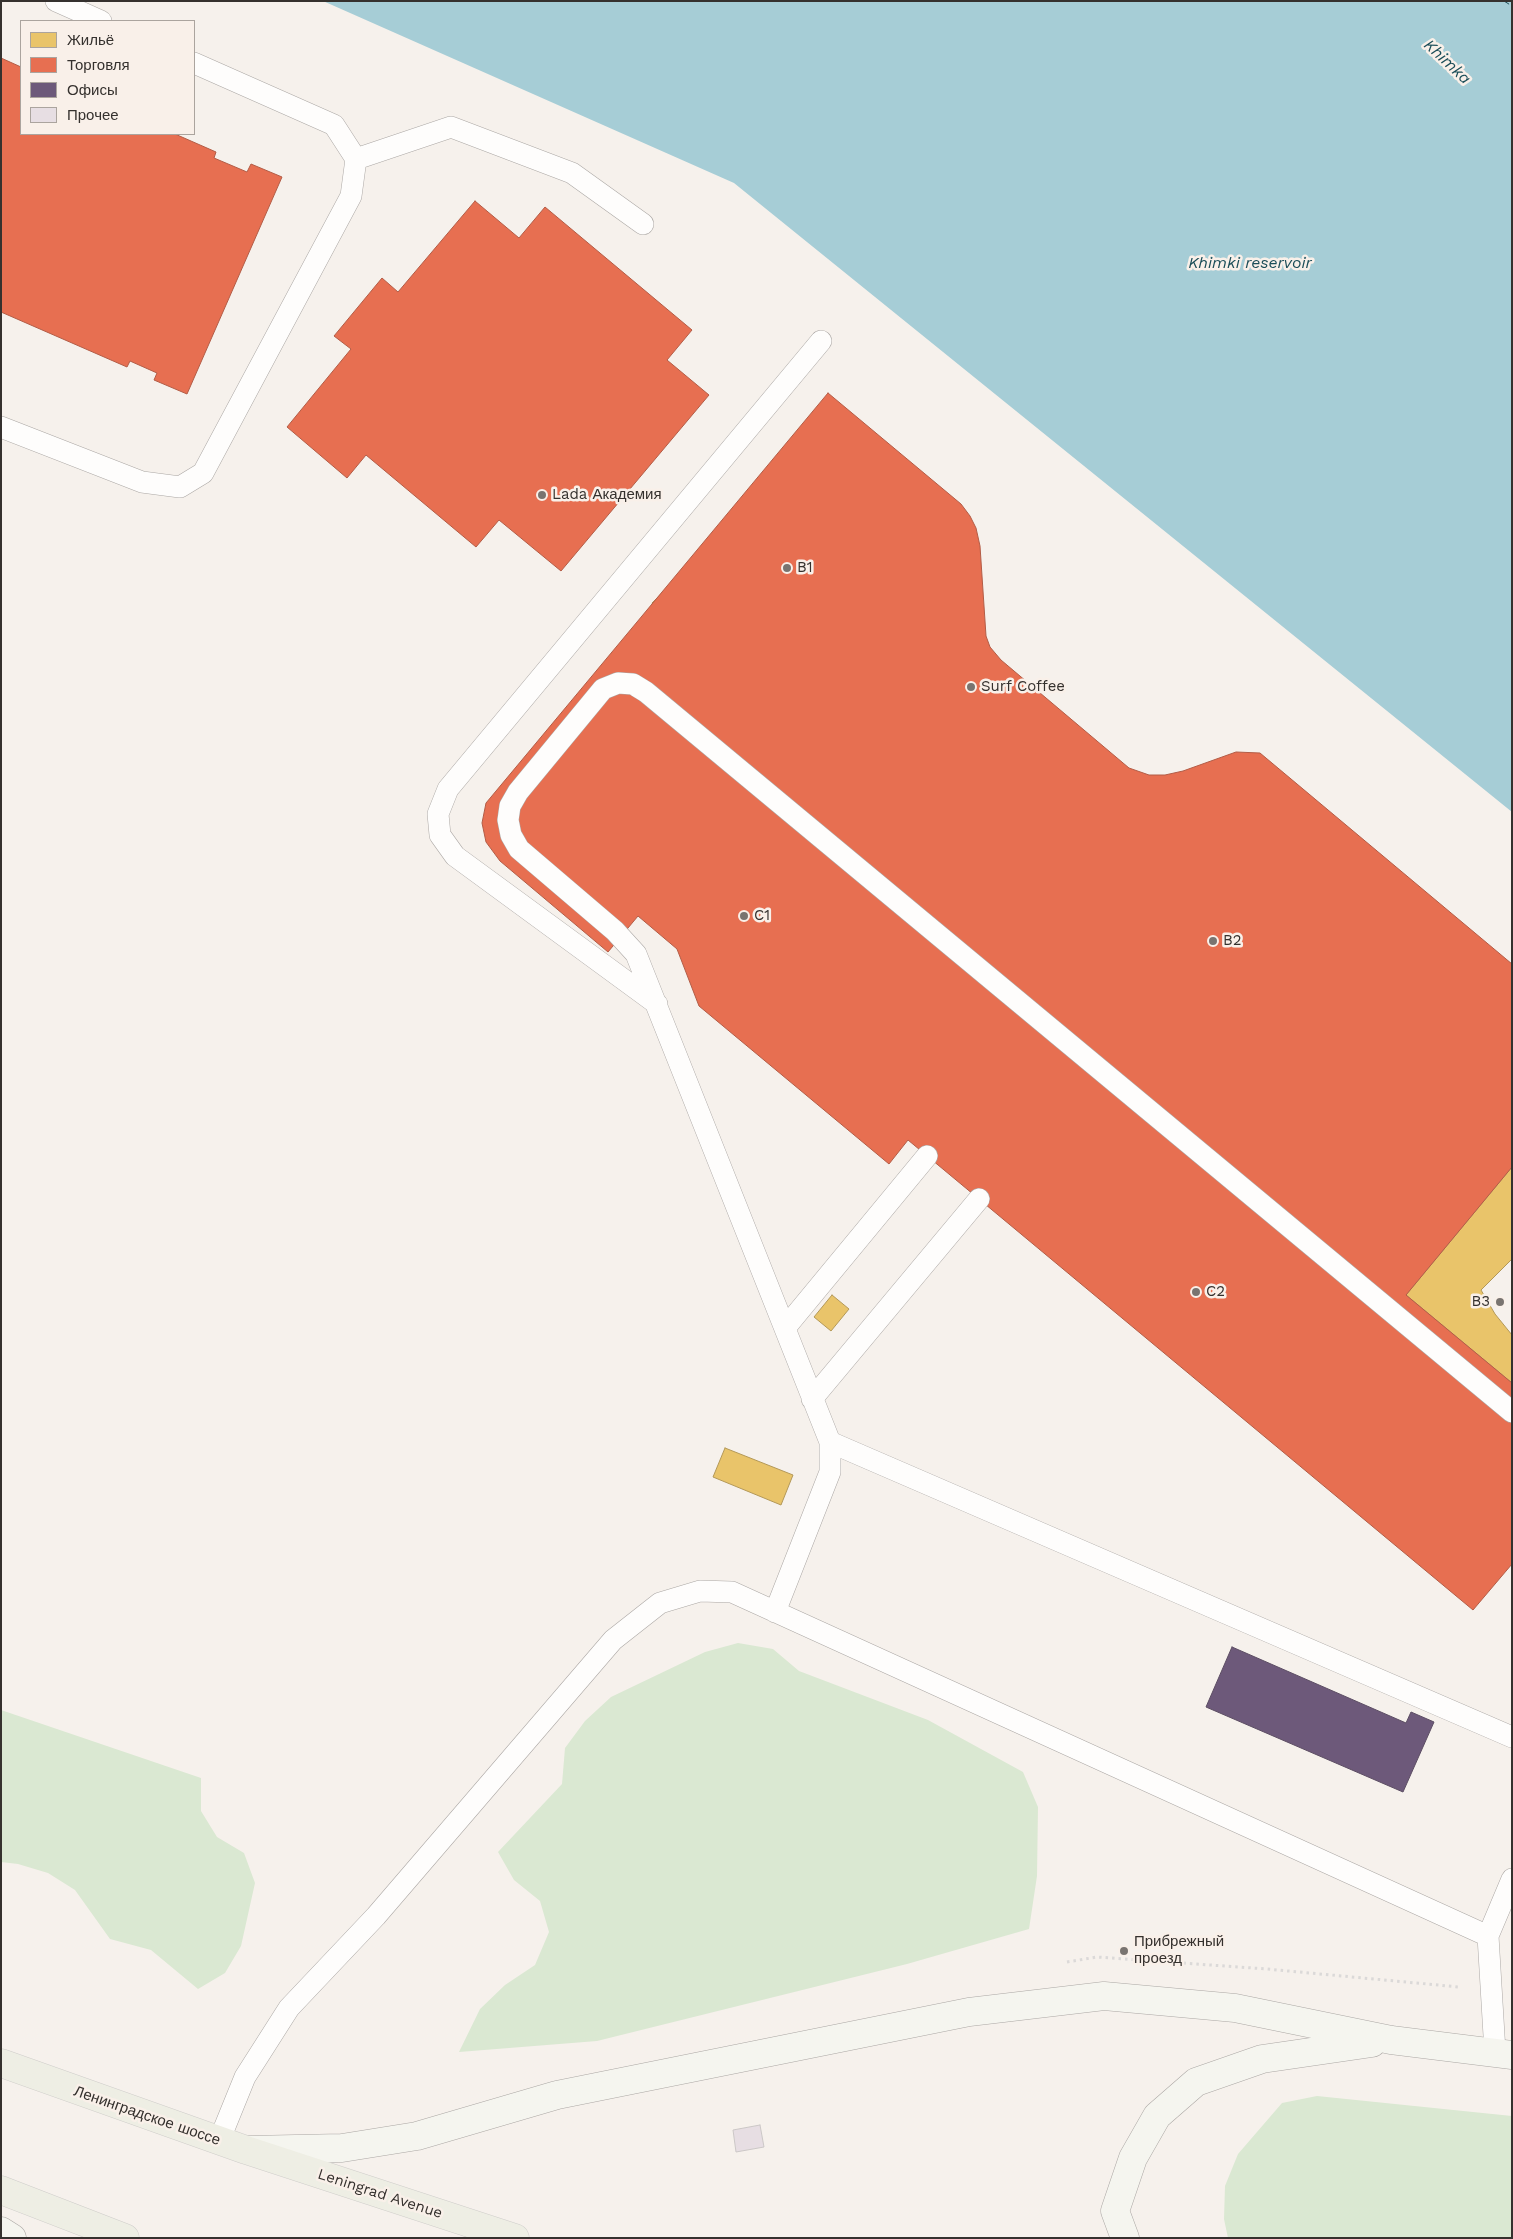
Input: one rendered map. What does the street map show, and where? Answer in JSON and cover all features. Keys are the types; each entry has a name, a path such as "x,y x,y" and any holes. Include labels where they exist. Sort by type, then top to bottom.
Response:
{"main road":[{"name":"Ленинградское шоссе","path":"1,2063 246,2150"},
{"name":"Leningrad Avenue","path":"246,2150 515,2238"},
{"path":"1,2190 125,2238"}],"street":[{"path":"246,2150 342,2148 417,2136 557,2095 591,2088 969,2012 1104,1996 1235,2008 1391,2040 1503,2054"},
{"path":"1125,2238 1115,2211 1133,2158 1157,2116 1196,2082 1262,2059 1391,2040"},
{"path":"1,2231 12,2238"}],"lane":[{"path":"56,1 99,20"},
{"path":"1,426 142,482 180,487 203,473 351,196 356,158 334,126 195,63"},
{"path":"356,158 451,127 572,173 643,224"},
{"path":"657,1004 455,856 440,835 438,814 448,789 820,341"},
{"path":"774,1612 830,1472 830,1442 640,962 628,942 519,850 511,835 508,820 510,806 518,792 603,689 618,683 633,684 646,692 1512,1412"},
{"path":"785,1328 927,1156"},
{"path":"812,1399 979,1199"},
{"path":"830,1442 1512,1737"},
{"path":"219,2141 245,2077 289,2008 376,1916 613,1640 660,1603 700,1591 732,1592 1488,1936"},
{"path":"1503,2054 1488,1936 1512,1880"}],"green space":[{"path":"738,1643 773,1649 799,1671 928,1720 1023,1772 1038,1807 1037,1876 1029,1929 907,1964 597,2041 459,2052 480,2009 505,1985 535,1965 549,1932 540,1901 514,1880 498,1852 562,1784 565,1748 585,1721 611,1697 705,1652"},
{"path":"1,1710 201,1778 201,1811 217,1837 244,1853 255,1883 241,1946 225,1973 198,1989 151,1950 110,1939 75,1890 48,1873 18,1864 1,1862"},
{"path":"1317,2096 1512,2116 1512,2238 1228,2238 1224,2219 1225,2186 1238,2154 1282,2103"}],"water":[{"name":"Khimki reservoir","path":"323,1 1512,1 1512,812 734,183"}],"building: Жильё":[{"name":"B1","path":"836,444 859,449 880,461 895,477 902,494 905,514 903,532 816,718 778,710 739,694 717,680 688,654 667,627 652,603 789,467 817,447"},
{"name":"C1","path":"687,790 712,812 711,824 935,1008 949,1007 977,1031 978,1046 942,1089 950,1095 955,1108 933,1132 921,1129 604,865 603,851 620,831 632,831 638,836 673,793"},
{"name":"B2","path":"1270,799 1295,803 1319,817 1333,835 1342,858 1343,875 1331,918 1260,1086 1213,1074 1173,1057 1145,1038 1119,1015 1096,988 1081,964 1232,811 1248,803"},
{"name":"C2","path":"1139,1166 1163,1188 1163,1200 1387,1385 1400,1383 1429,1408 1430,1422 1394,1465 1402,1471 1407,1484 1385,1508 1372,1505 1056,1241 1055,1227 1072,1207 1084,1207 1090,1212 1125,1170"},
{"path":"1512,1167 1512,1383 1406,1295"},
{"name":"B3","path":"1512,1259 1512,1335 1495,1314 1481,1290"},
{"path":"832,1295 849,1309 831,1331 814,1317"},
{"path":"725,1448 793,1475 781,1505 713,1477"}],"building: Торговля":[{"path":"1,58 20,67 20,135 177,135 216,152 214,158 247,172 251,164 282,177 187,394 154,380 157,373 130,361 127,367 1,312"},
{"path":"475,201 519,238 545,207 692,330 667,360 709,395 561,571 499,520 476,547 366,455 347,478 287,427 351,349 334,336 382,278 398,292"},
{"path":"828,393 961,504 976,528 980,546 986,636 990,647 1001,660 1129,768 1149,775 1165,775 1183,771 1236,752 1260,753 1512,964 1512,1167 1406,1295 1512,1383 1512,1564 1473,1610 908,1140 889,1164 699,1006 677,949 638,916 608,952 500,861 486,842 482,823 486,803"}],"building: Офисы":[{"path":"1232,1647 1406,1723 1411,1712 1434,1722 1403,1792 1206,1707"}],"building: Прочее":[{"path":"760,2125 764,2147 736,2152 733,2130"}],"ferry route":[{"path":"1504,1 1512,6"}],"place":[{"name":"Lada Академия","path":"542,495"},
{"name":"B1","path":"787,568"},
{"name":"Surf Coffee","path":"971,687"},
{"name":"C1","path":"744,916"},
{"name":"B2","path":"1213,941"},
{"name":"C2","path":"1196,1292"},
{"name":"B3","path":"1500,1302"},
{"name":"Прибрежный проезд","path":"1124,1951"}],"water label":[{"name":"Khimka","path":"1447,62"}]}
